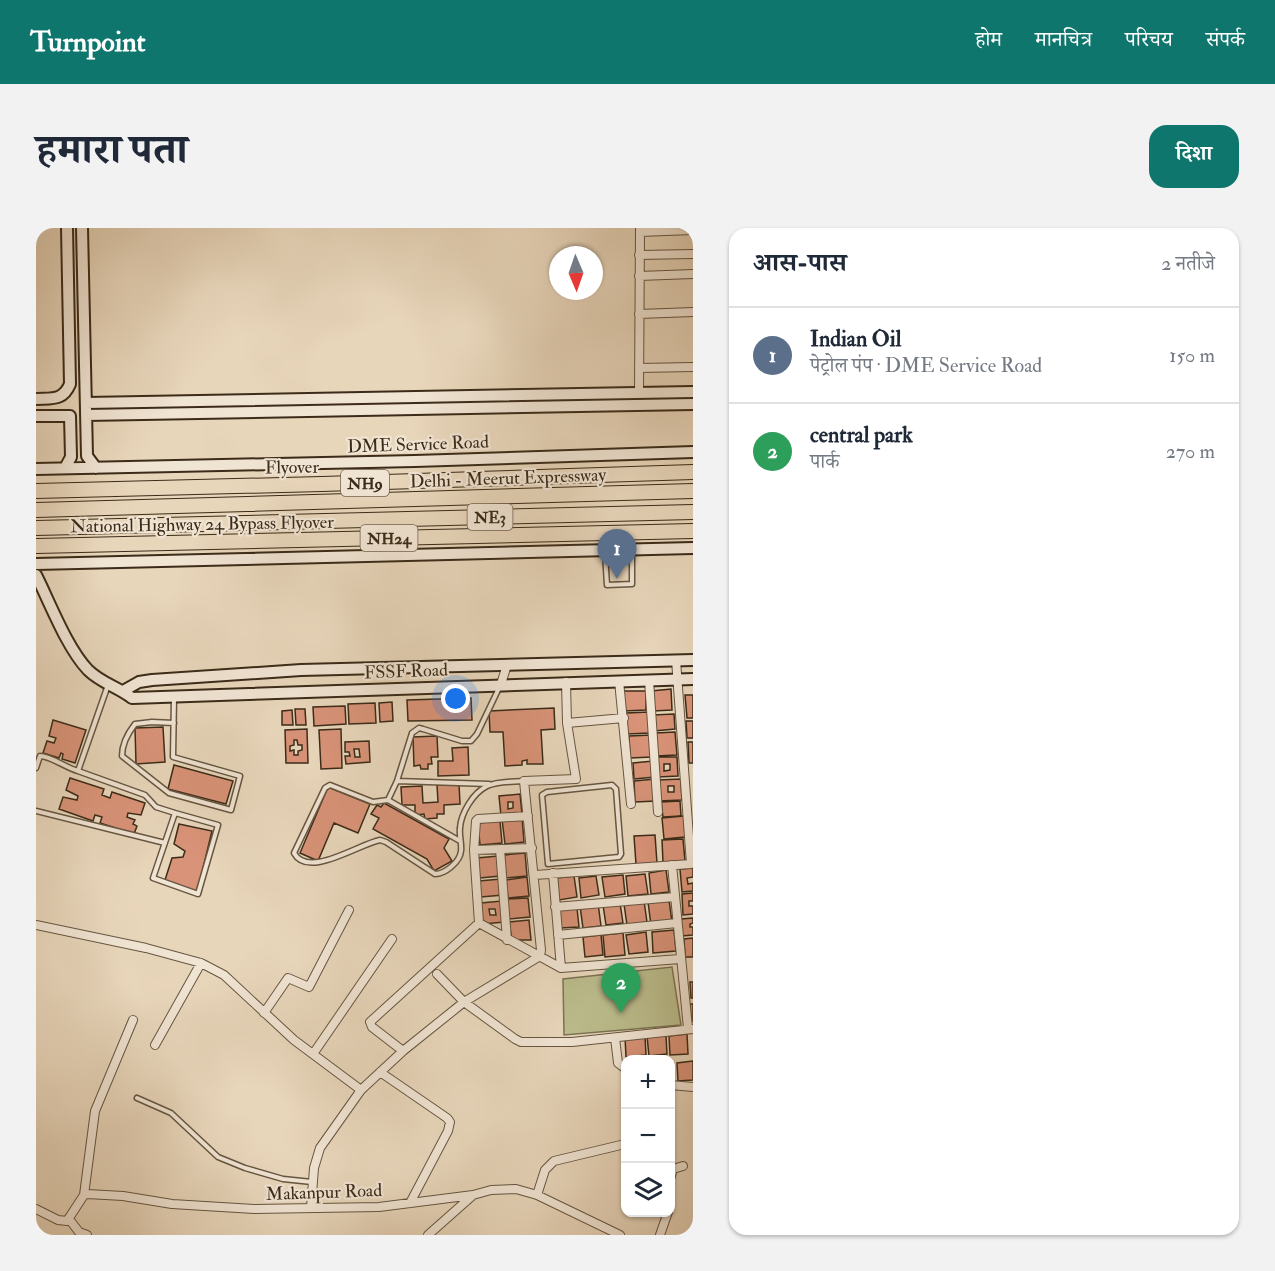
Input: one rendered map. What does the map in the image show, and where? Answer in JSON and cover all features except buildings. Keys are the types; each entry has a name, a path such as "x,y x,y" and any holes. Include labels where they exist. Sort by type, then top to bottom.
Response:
{"highway":[{"name":"Flyover","path":"36,490 322,484 693,472"},
{"name":"Delhi - Meerut Expressway","path":"36,510 693,491"},
{"name":"Delhi - Meerut Expressway","path":"36,528 693,512"},
{"name":"National Highway 24 Bypass Flyover","path":"36,546 693,531"}],"street":[{"path":"36,399 57,398 66,393 69,384 67,228"},
{"path":"82,228 87,456 96,468"},
{"path":"639,393 639,230 693,230"},
{"path":"639,255 693,254"},
{"path":"639,276 693,274"},
{"path":"639,314 693,312"},
{"path":"639,368 693,368"},
{"path":"86,403 693,392"},
{"path":"594,394 595,406"},
{"path":"231,400 232,412"},
{"path":"86,415 693,404"},
{"path":"36,416 70,416 71,457 65,468"},
{"name":"DME Service Road","path":"36,469 693,452"},
{"path":"36,564 693,548"},
{"name":"FSSF Road","path":"36,575 79,658 88,670 132,698 693,679"},
{"path":"535,875 692,864 689,782 676,660"},
{"name":"FSSF Road","path":"123,691 139,682 152,680 320,669 693,660"},
{"path":"501,684 507,665"},
{"path":"319,691 320,669"},
{"path":"649,680 658,812"},
{"path":"619,681 631,804"},
{"path":"310,1208 320,1148 361,1090 403,1051 464,1002 540,956 535,875 524,781 576,779 567,723 566,682"},
{"path":"567,723 624,718"},
{"path":"479,923 474,850 477,819 528,816"},
{"path":"474,850 532,848"},
{"path":"500,849 507,940"},
{"path":"436,974 464,1002 515,1040 521,1042 550,1043 615,1038 691,1028 680,959 672,865"},
{"path":"553,873 561,968"},
{"path":"555,907 675,897"},
{"path":"264,1013 288,978 309,987 350,910"},
{"path":"479,923 561,968 680,959"},
{"path":"403,1051 372,1027 371,1019 438,962 479,923"},
{"path":"558,935 677,923"},
{"path":"36,925 146,948 201,963 224,975 294,1040 361,1090"},
{"path":"313,1054 392,939"},
{"path":"155,1045 201,963"},
{"path":"69,1219 84,1195 95,1110 133,1020"},
{"path":"615,1038 618,1062 621,1065"},
{"path":"380,1072 450,1122 448,1131 410,1203"},
{"path":"675,1085 693,1087"},
{"path":"537,1195 545,1170 554,1161 621,1145"},
{"path":"675,1168 683,1166"},
{"name":"Makanpur Road","path":"84,1195 123,1196 172,1204 254,1209 379,1207 473,1195 503,1188 537,1195 620,1235"},
{"path":"428,1235 473,1195"},
{"path":"36,1209 58,1220 69,1219"},
{"path":"660,1235 666,1217"},
{"path":"69,1219 79,1232 87,1235"}],"lane":[{"path":"605,550 607,585 615,585 632,584 632,550"},
{"path":"78,771 108,684"},
{"path":"388,800 397,781 412,733 419,728 462,741 471,741 477,734 501,684"},
{"path":"174,696 174,723 173,757 240,776 231,810 169,793 122,756 122,748 129,731 135,724 174,723"},
{"path":"36,768 40,756 47,756 65,767 145,795 156,807 218,825 198,894 153,878 176,813"},
{"path":"576,779 577,789"},
{"path":"397,781 494,784 524,781"},
{"path":"460,841 388,800 373,802 334,786 327,786 295,850 295,856 312,863 322,862 380,840 435,874 441,874 458,859 461,849 461,821 469,804 479,792 494,784"},
{"path":"616,786 621,854 616,858 548,864 542,795 547,792 577,789 616,786"},
{"path":"36,811 165,843"},
{"path":"137,1098 171,1113 218,1156 245,1168 274,1176 313,1182"}],"green space":[{"path":"672,967 681,1025 564,1035 563,979"}],"place":[{"name":"Indian Oil","path":"617,579"},
{"name":"central park","path":"621,1013"}]}
